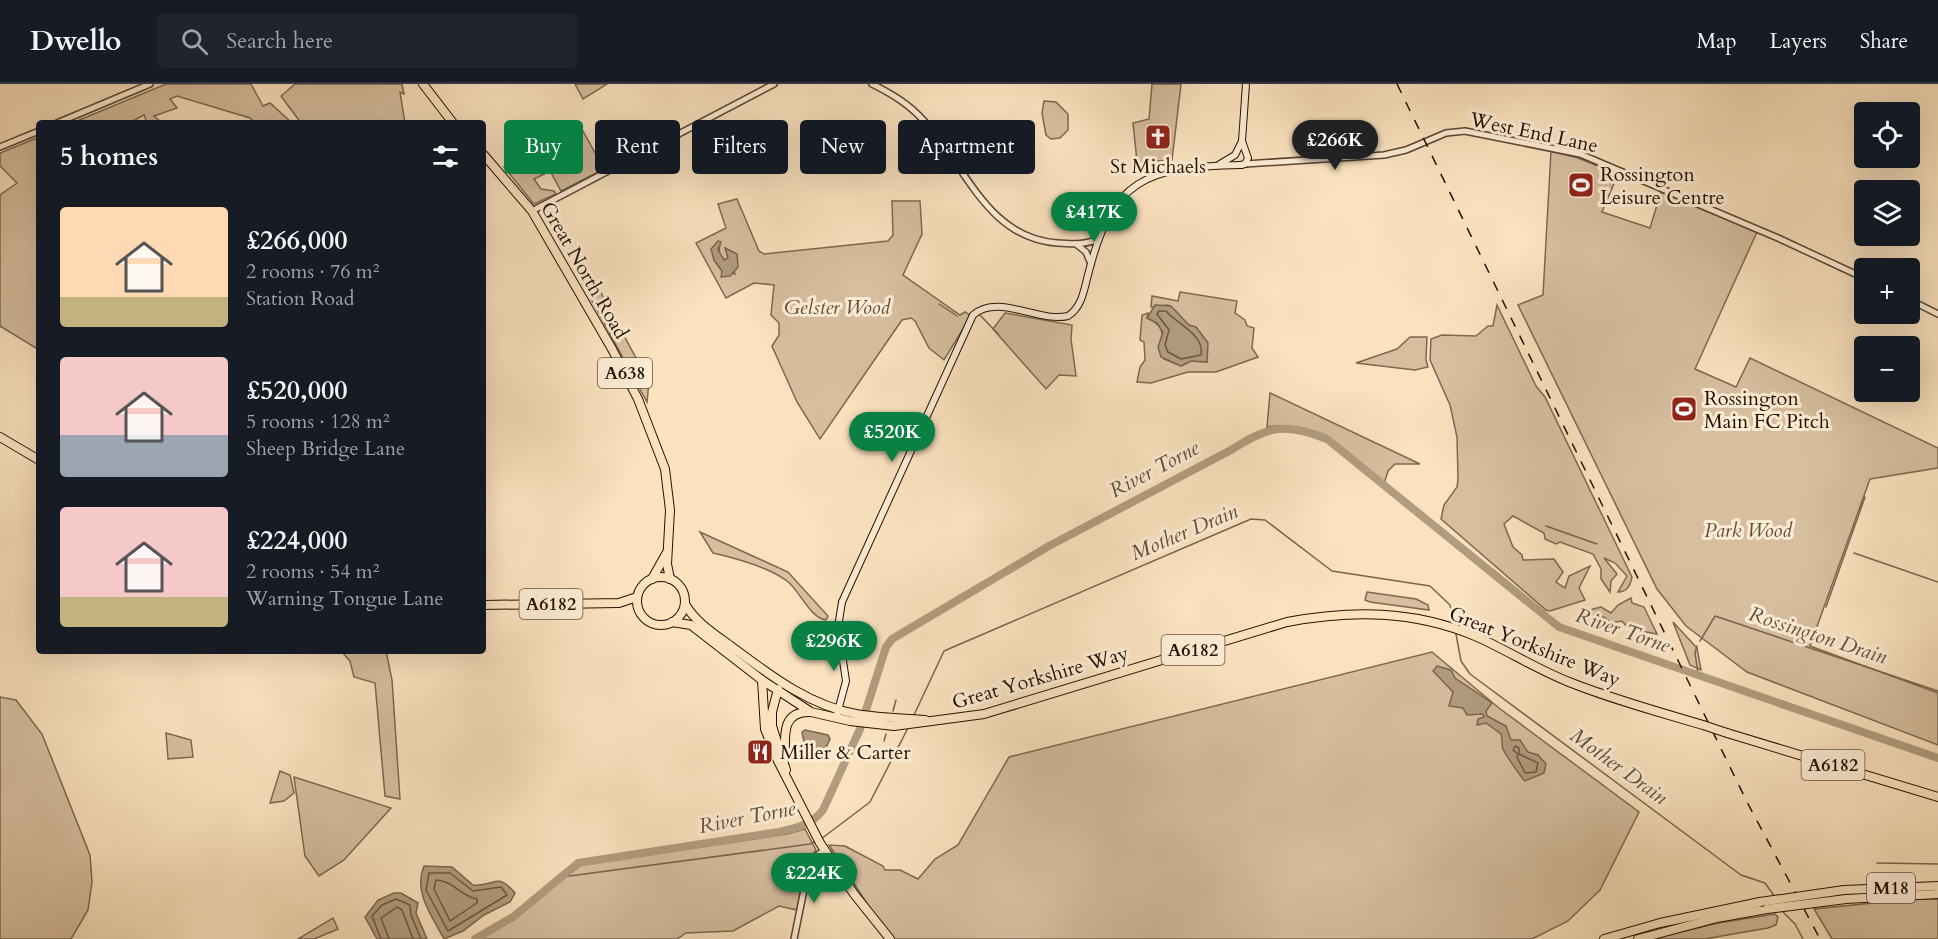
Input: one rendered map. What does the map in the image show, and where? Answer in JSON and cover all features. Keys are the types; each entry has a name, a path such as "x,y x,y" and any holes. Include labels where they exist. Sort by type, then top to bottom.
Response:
{"highway":[{"path":"423,84 451,120"},
{"name":"Great North Road","path":"486,157 532,211 612,349 653,436 665,470 668,491 670,510 667,553 670,579"},
{"path":"0,437 36,458"},
{"name":"Great North Road","path":"652,579 667,553"},
{"path":"652,579 670,579 682,590 685,604 681,615 672,622 663,625 652,623 641,614 638,597 644,584 652,579"},
{"name":"A6182","path":"486,605 619,603 638,597"},
{"name":"A6182","path":"619,603 641,614"},
{"name":"Great Yorkshire Way","path":"685,604 689,611 716,635 777,687 811,712 838,714 873,721 912,722 941,721 984,714 1287,622 1322,616 1382,613 1449,627 1570,682 1727,733 1938,797"},
{"name":"Great Yorkshire Way","path":"672,622 691,625 762,680 806,697 838,714"},
{"path":"762,680 765,729 778,761 787,774 818,840 854,894 890,939"},
{"path":"765,700 777,687"},
{"path":"777,687 771,712 772,726 787,774"},
{"path":"785,763 786,727 790,717 798,712 811,712"},
{"name":"M18","path":"1604,939 1660,923 1760,902 1938,886"},
{"name":"M18","path":"1638,939 1717,918 1845,894 1938,894"}],"main road":[{"path":"1243,165 1246,153 1242,141 1246,84"},
{"path":"1217,166 1235,154 1242,141"},
{"path":"1235,154 1246,153"},
{"path":"1235,154 1235,162 1243,165"},
{"path":"838,714 846,681 838,627 842,602 973,315 982,308 994,306 1048,317 1068,316 1079,304 1098,239 1114,207 1139,183 1171,169 1243,165"}],"street":[{"path":"64,120 150,84"},
{"path":"532,211 774,84"},
{"path":"872,84 896,96 923,120 985,204 1008,226 1031,239 1076,244 1098,239"},
{"name":"West End Lane","path":"1243,165 1384,155 1446,133 1465,130 1581,154 1778,238 1854,273"},
{"path":"0,147 36,131"},
{"path":"1246,153 1260,163"},
{"path":"1076,244 1086,252 1091,264"},
{"path":"1920,305 1938,314"},
{"path":"794,939 808,870 818,840"}],"green space":[{"path":"166,84 251,84 263,106 270,103 289,120 252,120 177,96 170,99 177,108 154,116 159,120 146,120 144,115 135,120 79,120"},
{"path":"295,84 402,84 404,94 400,92 405,120 299,120 281,96"},
{"path":"575,84 607,84 583,99"},
{"path":"1152,84 1181,84 1172,160 1137,162 1133,123 1149,119"},
{"path":"1044,101 1056,102 1068,114 1068,130 1060,138 1051,139 1046,135 1042,113"},
{"path":"583,131 595,153 595,174 561,191 552,174 583,174"},
{"path":"36,138 36,348 0,326 0,195 17,183 0,166 0,153"},
{"name":"Park Wood","path":"1551,151 1578,158 1618,174 1602,212 1650,228 1661,192 1757,232 1695,369 1736,387 1750,358 1938,448 1938,468 1870,479 1810,646 1938,693 1938,745 1747,672 1686,626 1657,589 1518,305 1543,295"},
{"path":"510,174 544,174 534,179 541,189 554,191 556,194 534,204"},
{"name":"Gelster Wood","path":"737,199 759,251 764,254 888,241 893,235 892,201 920,201 922,234 903,275 960,315 965,312 971,316 944,360 929,348 915,321 911,318 902,320 820,439 797,402 772,346 779,335 779,323 771,315 774,285 754,283 726,298 696,243 726,228 718,204","holes":["720,243 720,254 724,260 728,259 726,248 735,274 722,271 714,260"]},
{"path":"577,273 595,282 649,382 647,402"},
{"path":"1180,292 1237,301 1235,313 1245,320 1247,326 1254,328 1252,348 1258,357 1216,372 1188,372 1151,383 1137,382 1140,367 1145,360 1144,342 1140,340 1142,315 1148,313 1147,318 1161,330 1164,359 1181,366 1191,361 1207,362 1190,331 1175,311 1168,305 1151,307 1152,296 1178,301"},
{"path":"1497,305 1536,386 1545,397 1632,577 1629,586 1624,591 1618,592 1627,576 1615,563 1604,558 1617,574 1611,581 1610,592 1601,579 1601,569 1593,554 1545,539 1544,533 1513,516 1504,524 1513,547 1522,555 1523,560 1554,559 1563,572 1556,582 1565,588 1569,576 1590,566 1579,588 1585,600 1550,611 1546,610 1441,519 1444,505 1457,487 1457,437 1450,405 1430,360 1431,339 1442,335 1476,336 1488,326 1493,326"},
{"path":"1005,313 1072,325 1071,339 1076,376 1059,375 1046,389 993,329"},
{"path":"1410,337 1427,337 1428,367 1415,370 1356,363 1397,349"},
{"path":"1270,393 1420,464 1395,464 1388,471 1384,484 1345,450 1318,433 1286,426 1267,427"},
{"path":"700,532 788,572 828,616 826,620 810,609 792,585 771,571 713,553"},
{"path":"1367,592 1416,599 1428,605 1429,610 1370,602 1365,600"},
{"path":"1631,598 1632,603 1644,607 1657,634 1629,629 1622,621 1611,623 1604,617 1585,619 1581,612 1601,607 1611,613 1618,605"},
{"path":"1673,622 1697,648 1701,670 1690,665"},
{"path":"1432,652 1499,708 1639,812 1600,890 1568,921 1532,939 895,939 875,916 829,845 845,846 883,866 885,870 900,870 918,879 935,859 958,845 1009,757"},
{"path":"344,654 387,654 392,680 400,799 385,796 375,683 354,677 350,661"},
{"path":"0,697 16,700 42,734 90,855 92,882 88,910 71,939 0,939"},
{"path":"166,733 191,740 193,757 168,759"},
{"path":"280,771 290,775 294,793 284,801 270,803"},
{"path":"294,777 391,808 344,860 319,876 305,856"},
{"path":"805,829 816,850 807,861 797,910 779,906 733,931 686,933 677,939 481,939 514,919 581,865 787,834"},
{"path":"1913,899 1938,899 1938,939 1832,939 1814,909"},
{"path":"1775,914 1778,917 1776,925 1768,928 1704,939 1652,939 1718,923"},
{"path":"333,918 338,929 314,939 298,939"}],"water":[{"path":"718,241 721,242 718,250 724,260 728,258 725,248 737,254 738,267 730,276 721,277 722,271 714,260 711,249"},
{"path":"1155,305 1171,306 1189,325 1196,327 1208,343 1207,362 1191,361 1181,366 1161,357 1158,347 1163,332 1157,323 1147,318"},
{"path":"1437,666 1451,670 1455,678 1492,703 1486,711 1487,716 1506,726 1511,740 1520,740 1528,752 1538,755 1546,764 1544,773 1525,781 1503,749 1501,734 1486,723 1477,725 1478,719 1484,717 1483,714 1467,715 1463,708 1449,706 1453,692 1433,671"},
{"path":"805,730 828,735 830,739 825,750 805,747 802,732"},
{"path":"424,866 452,867 473,885 500,881 515,893 510,902 484,915 463,931 444,939 429,913 422,894 421,876"},
{"path":"394,893 401,893 418,903 416,913 427,939 377,939 365,917 378,900"}],"waterway":[{"path":"939,304 957,316"},
{"path":"980,315 999,335"},
{"name":"River Torne","path":"475,939 513,917 578,863 779,832 809,822 823,810 860,729 886,647 892,639 1049,546 1244,442 1267,431 1277,429 1299,430 1327,439 1559,627 1938,758"},
{"path":"1826,607 1865,497"},
{"name":"Mother Drain","path":"914,715 944,651 1251,519 1265,520 1332,571 1430,586 1450,605 1454,626"},
{"path":"1546,526 1597,544"},
{"path":"1854,553 1938,582"},
{"name":"Rossington Drain","path":"1700,641 1715,616 1938,691"},
{"name":"Mother Drain","path":"1456,634 1461,661 1470,674 1741,875 1765,883 1775,897"},
{"name":"Rossington Drain","path":"1697,646 1695,653 1698,674"},
{"path":"893,711 896,700"},
{"name":"Mother Drain","path":"821,839 870,802 908,728"},
{"path":"884,741 886,734"},
{"name":"Mother Drain","path":"562,877 810,844 816,841"},
{"path":"1877,863 1938,864"},
{"name":"Mother Drain","path":"1783,912 1795,924 1803,939"}],"railway":[{"path":"1397,84 1747,802 1820,939"}],"place":[{"name":"St Michaels","path":"1158,137"},
{"name":"Rossington Leisure Centre","path":"1581,185"},
{"name":"Rossington Main FC Pitch","path":"1684,409"},
{"name":"Miller & Carter","path":"760,752"}]}
